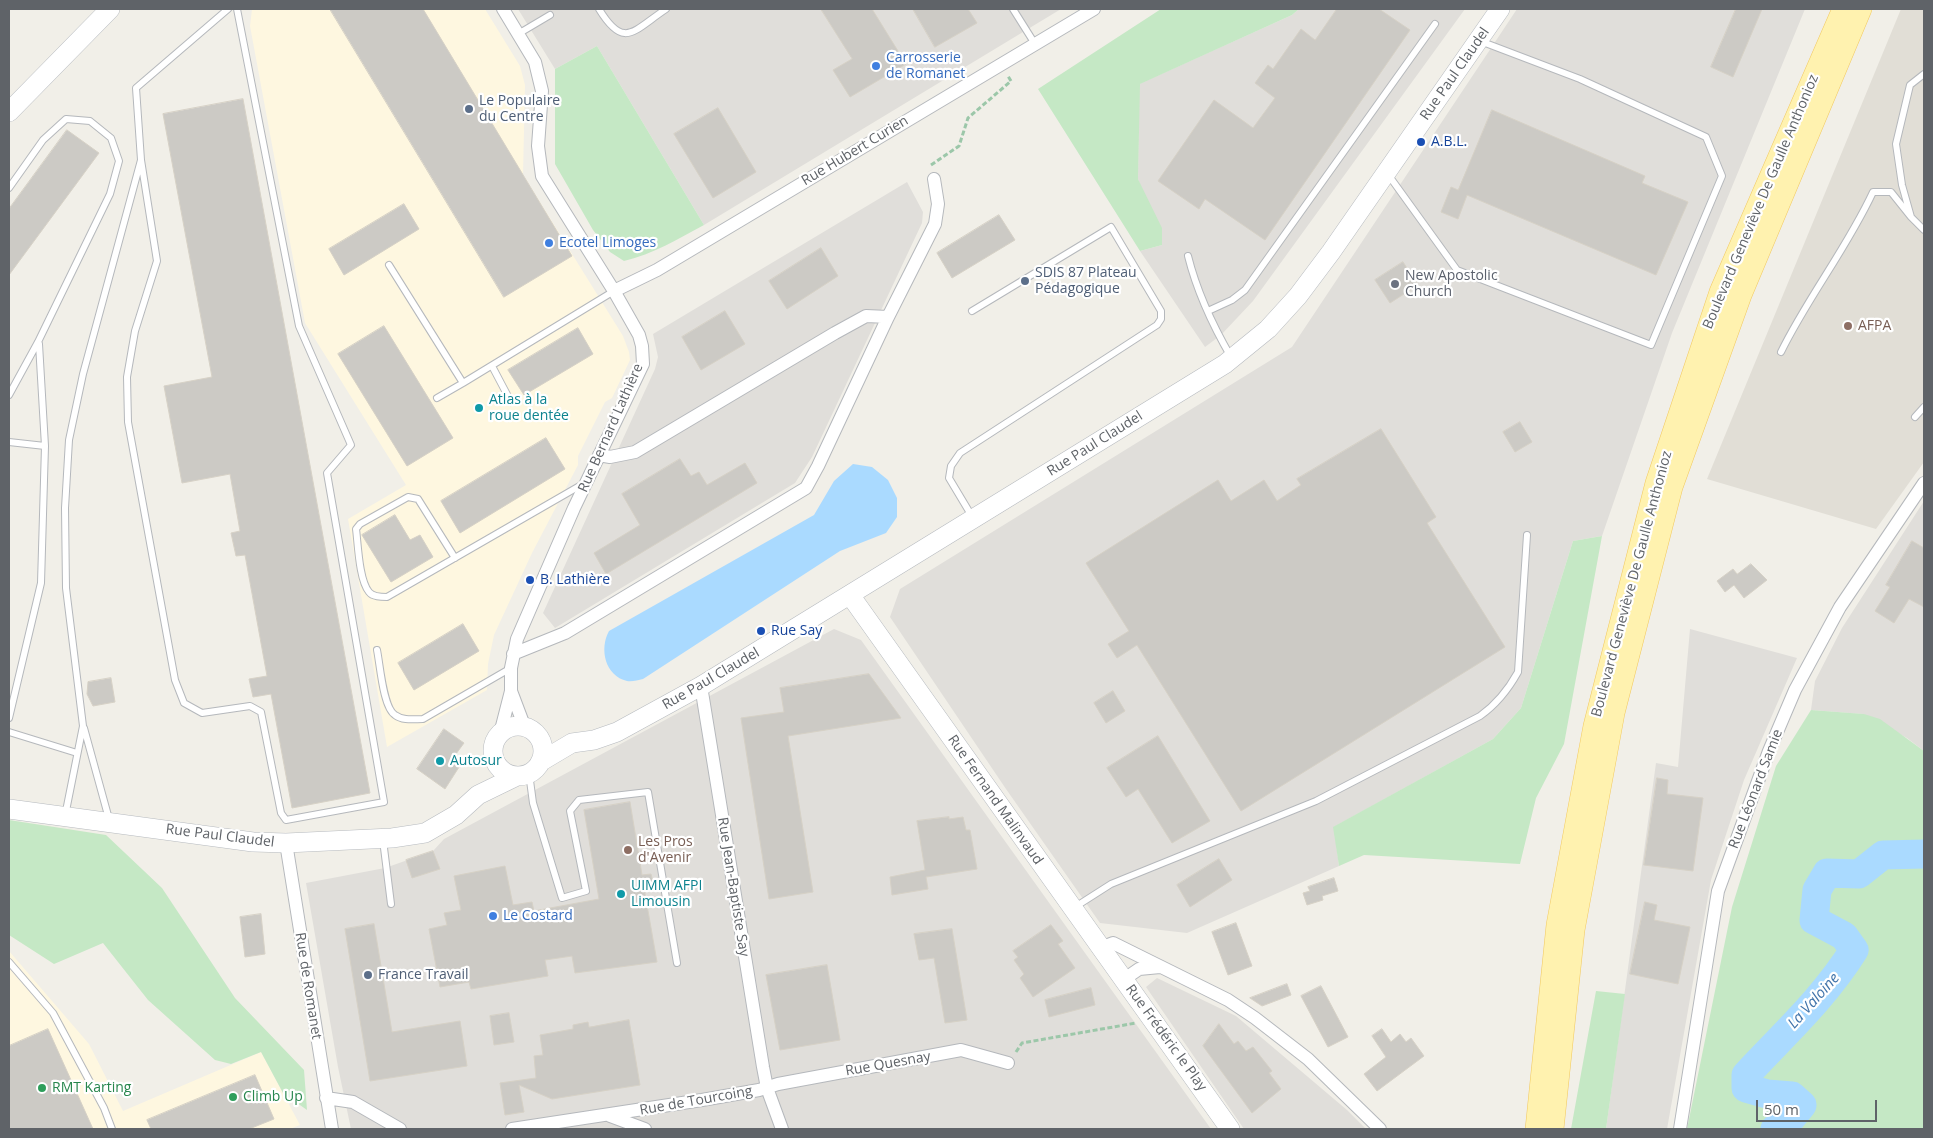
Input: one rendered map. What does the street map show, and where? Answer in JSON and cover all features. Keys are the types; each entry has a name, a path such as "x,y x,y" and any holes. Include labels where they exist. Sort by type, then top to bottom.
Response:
{"main road":[{"name":"Boulevard Geneviève De Gaulle Anthonioz","path":"1536,1129 1558,916 1594,726 1656,483 1720,292 1843,9"},
{"name":"Boulevard Geneviève De Gaulle Anthonioz","path":"1553,1129 1574,930 1614,713 1672,487 1741,295 1860,9"}],"street":[{"path":"9,112 110,9"},
{"name":"Rue Bernard Lathière","path":"500,734 510,691 511,668 517,639 599,455 643,364 642,346 639,336 614,291 542,176 538,146 542,92 535,62 503,9"},
{"name":"Rue Hubert Curien","path":"614,291 665,265 1094,9"},
{"name":"Rue Paul Claudel","path":"531,731 572,743 594,740 617,732 701,686 1232,358 1268,329 1298,296 1500,9"},
{"path":"513,654 565,633 806,488 935,224 938,204 934,179"},
{"path":"599,455 610,457 635,452 835,332 866,316 888,317"},
{"name":"Rue Léonard Samie","path":"1680,1129 1718,891 1769,750 1795,690 1840,607 1924,483"},
{"name":"Rue Fernand Malinvaud","path":"850,595 1100,948"},
{"name":"Rue Jean-Baptiste Say","path":"701,686 767,1088"},
{"name":"Rue Bernard Lathière","path":"510,691 531,731"},
{"path":"516,726 531,731 542,748 529,770 502,771 494,757 494,744 500,734 516,726"},
{"name":"Rue Paul Claudel","path":"9,809 253,842 286,843 382,839 425,833 456,815 478,795 529,770 572,743"},
{"name":"Rue Paul Claudel","path":"478,795 494,757"},
{"name":"Rue de Romanet","path":"286,843 332,1129"},
{"path":"1100,948 1113,943 1228,1000 1308,1059 1380,1129"},
{"name":"Rue Frédéric le Play","path":"1100,948 1230,1129"},
{"path":"1123,980 1143,967 1162,968"},
{"name":"Rue Quesnay","path":"767,1088 778,1084 961,1050 1008,1063"},
{"name":"Rue de Tourcoing","path":"512,1129 610,1116 767,1088 782,1129"},
{"path":"326,1098 353,1102 400,1129"},
{"name":"Rue de Tourcoing","path":"610,1116 645,1129"}],"lane":[{"path":"228,9 136,88 141,160 157,261 135,331 127,377 128,422 175,680 184,703 202,713 250,706 261,712 281,814 286,820 384,802 327,473 351,445 299,326 238,9"},
{"path":"599,9 610,26 618,33 630,33 666,9"},
{"path":"1013,9 1035,44"},
{"path":"518,34 550,16"},
{"path":"1208,311 1232,300 1245,290 1435,24"},
{"path":"1387,172 1457,270 1651,345 1722,176 1706,137 1580,80 1479,40"},
{"path":"1912,217 1902,185 1896,144 1910,85 1924,74"},
{"path":"9,188 43,140 66,119 90,121 111,138 119,161 110,194 38,342 9,395"},
{"path":"109,822 83,726 66,588 65,508 70,440 83,374 141,160"},
{"path":"1781,352 1797,320 1857,227 1873,192 1891,192 1924,230"},
{"path":"972,312 1111,227 1161,311 1161,319 1157,325 960,453 951,466 949,478 973,519"},
{"path":"1188,256 1192,274 1232,358"},
{"path":"389,265 463,383"},
{"path":"437,398 614,291"},
{"path":"9,718 41,582 45,446 38,342"},
{"path":"492,366 511,402"},
{"path":"1915,417 1924,407"},
{"path":"9,442 45,446"},
{"path":"455,558 418,499 408,497 360,524 356,529 363,578 368,591 376,596 387,597 455,558 587,482"},
{"path":"1072,909 1111,884 1316,801 1480,716 1494,706 1509,689 1518,672 1521,658 1527,535"},
{"path":"378,650 388,708 395,716 407,720 423,719 511,668"},
{"path":"64,816 83,726"},
{"path":"9,732 77,753"},
{"path":"529,770 533,803 562,898 586,891 570,811 579,800 648,792 677,962"},
{"path":"382,839 391,904"},
{"path":"9,962 53,1013 104,1108 112,1129"}],"path":[{"path":"930,166 959,146 968,118 1011,81 1001,64"},
{"path":"1008,1063 1022,1043 1134,1023"}],"shaded area":[{"path":"252,9 485,9 520,66 525,85 523,175 623,336 629,352 630,360 612,398 605,402 578,456 578,465 532,553 494,635 488,664 487,690 387,747 348,519 406,485 305,323 250,26"},
{"path":"518,9 1061,9 704,225 597,46 555,69"},
{"path":"1299,9 1465,9 1253,301 1221,335 1205,347 1140,251 1162,245 1138,179 1139,84 1292,15"},
{"path":"1517,9 1805,9 1672,333 1602,536 1573,541 1521,708 1493,739 1334,827 1339,866 1187,933 1100,923 1006,789 890,617 900,589 1292,347"},
{"name":"AFPA","path":"1901,9 1924,9 1924,462 1876,529 1707,479"},
{"path":"907,182 923,212 922,223 812,457 795,483 555,628 543,613 655,369 658,357 653,334"},
{"path":"1924,501 1924,751 1907,738 1863,714 1811,710 1815,681 1842,628"},
{"path":"834,629 861,640 1211,1129 351,1129 338,1067 306,883 385,868 433,851 444,839"},
{"path":"1690,629 1797,658 1744,780 1711,880 1667,1129 1606,1129 1656,763 1678,767"},
{"path":"9,951 89,1044 123,1111 261,1052 300,1125 290,1129 9,1129"},
{"path":"1157,978 1236,1016 1347,1110 1366,1129 1244,1129 1146,987"}],"green space":[{"path":"1161,9 1299,9 1292,15 1140,84 1138,179 1162,228 1162,245 1140,251 1038,89"},
{"path":"597,46 704,225 655,250 624,261 610,252 593,230 555,164 555,69"},
{"path":"1602,536 1564,744 1536,798 1520,864 1364,855 1339,866 1333,827 1493,739 1521,708 1573,541"},
{"path":"1811,710 1864,714 1880,719 1924,751 1924,1129 1687,1129 1732,907 1776,766"},
{"path":"9,820 106,835 162,888 235,998 304,1070 307,1110 283,1093 261,1052 231,1064 215,1060 148,1000 103,943 54,964 9,935"},
{"path":"1596,991 1625,994 1606,1129 1571,1129"}],"water":[{"path":"853,464 872,467 888,480 897,498 897,517 886,533 840,551 643,679 627,681 614,674 609,668 604,653 604,646 609,631 814,515 834,481"}],"building":[{"path":"330,9 423,9 572,256 504,297"},
{"path":"821,9 872,9 906,64 850,97 833,70 852,59"},
{"path":"913,9 968,9 977,23 935,47"},
{"path":"1337,9 1379,9 1410,30 1265,240 1205,199 1199,209 1158,181 1214,100 1253,128 1275,98 1255,83 1268,65 1273,69 1301,29 1315,40"},
{"path":"1736,9 1762,9 1733,77 1711,67"},
{"path":"243,99 370,793 292,808 271,694 253,697 249,679 267,676 245,555 236,556 231,533 240,531 230,474 182,483 164,386 212,377 163,114"},
{"path":"718,108 756,172 713,198 674,134"},
{"path":"1492,110 1645,176 1642,183 1688,202 1656,275 1467,195 1458,219 1441,212 1451,187 1458,190"},
{"path":"67,130 99,153 9,275 9,209"},
{"path":"404,204 419,229 344,275 329,249"},
{"path":"999,215 1015,240 952,278 937,253"},
{"path":"821,248 838,276 787,309 769,281"},
{"name":"New Apostolic Church","path":"1403,262 1418,285 1390,303 1375,280"},
{"path":"725,311 745,344 701,370 682,337"},
{"path":"384,326 453,438 407,466 338,354"},
{"path":"578,328 593,354 524,395 508,370"},
{"path":"1520,422 1532,442 1515,452 1503,432"},
{"path":"1381,429 1436,517 1427,523 1505,647 1241,811 1137,645 1117,658 1108,644 1129,631 1086,563 1218,480 1231,501 1264,480 1277,501 1301,485 1297,479"},
{"path":"546,438 565,469 460,533 441,501"},
{"path":"680,459 691,476 699,472 707,485 745,463 757,483 606,574 594,553 640,525 622,494"},
{"path":"395,515 410,540 420,535 433,557 391,582 362,535"},
{"path":"1912,541 1924,548 1924,607 1909,599 1894,623 1875,611 1890,587 1886,585"},
{"path":"1751,564 1767,580 1744,598 1734,585 1725,592 1717,581 1733,569 1737,574"},
{"path":"463,624 479,651 414,690 398,663"},
{"path":"869,674 901,718 788,736 813,892 769,899 741,718 784,712 780,688"},
{"path":"111,678 115,702 93,706 87,694 88,682"},
{"path":"1113,691 1125,711 1106,723 1094,703"},
{"name":"Autosur","path":"444,729 464,743 453,758 461,764 445,789 417,769"},
{"path":"1158,736 1210,821 1172,843 1138,789 1126,797 1107,768"},
{"path":"1657,778 1668,780 1667,794 1703,798 1693,871 1644,865"},
{"path":"630,802 642,875 651,874 654,886 644,888 657,962 575,973 572,956 545,960 548,976 471,989 469,982 440,987 429,929 447,925 444,913 461,910 454,876 505,866 513,905 532,902 534,911 599,899 584,810"},
{"path":"949,817 949,819 963,817 966,830 970,830 977,869 926,877 928,889 892,895 890,877 925,870 917,821"},
{"path":"433,851 440,869 412,878 406,860"},
{"path":"1219,859 1232,880 1190,907 1177,885"},
{"path":"1334,878 1338,891 1322,896 1323,900 1307,905 1303,893 1310,891 1308,887"},
{"path":"1645,902 1657,905 1654,920 1690,927 1678,984 1630,974"},
{"path":"261,914 265,954 245,957 240,917"},
{"path":"1236,923 1252,966 1228,975 1212,932"},
{"name":"France Travail","path":"374,924 392,1032 460,1021 467,1066 370,1081 345,929"},
{"path":"1051,925 1063,941 1058,944 1075,968 1033,997 1020,978 1024,974 1014,960 1018,957 1013,951"},
{"path":"952,929 967,1020 945,1023 934,958 919,960 914,934"},
{"path":"827,965 840,1040 780,1050 766,975"},
{"path":"1287,984 1291,995 1262,1006 1250,998"},
{"path":"1321,986 1348,1037 1328,1047 1301,996"},
{"path":"1091,988 1095,1005 1049,1017 1045,1000"},
{"path":"509,1013 514,1042 494,1045 490,1016"},
{"path":"629,1020 640,1085 552,1099 519,1085 524,1112 505,1115 500,1083 536,1078 534,1056 543,1055 540,1035 573,1029 573,1025 588,1022 589,1027"},
{"path":"1219,1024 1234,1044 1238,1041 1246,1051 1253,1047 1272,1071 1269,1073 1281,1089 1252,1113 1203,1046"},
{"name":"RMT Karting","path":"48,1029 93,1129 9,1129 9,1046"},
{"path":"1382,1029 1391,1042 1400,1034 1406,1042 1411,1038 1424,1056 1377,1091 1364,1074 1386,1057 1372,1036"},
{"name":"Climb Up","path":"255,1075 274,1119 249,1129 151,1129 147,1120"}],"waterway":[{"name":"La Valoine","path":"1775,1129 1788,1122 1802,1105 1792,1096 1767,1094 1746,1088 1746,1075 1817,1000 1854,950 1844,936 1814,920 1817,890 1827,873 1859,874 1883,855 1924,854"}],"place":[{"name":"Carrosserie de Romanet","path":"876,66"},
{"name":"Le Populaire du Centre","path":"469,109"},
{"name":"A.B.L.","path":"1421,142"},
{"name":"Ecotel Limoges","path":"549,243"},
{"name":"SDIS 87 Plateau Pédagogique","path":"1025,281"},
{"name":"New Apostolic Church","path":"1395,284"},
{"name":"AFPA","path":"1848,326"},
{"name":"Atlas à la roue dentée","path":"479,408"},
{"name":"B. Lathière","path":"530,580"},
{"name":"Rue Say","path":"761,631"},
{"name":"Autosur","path":"440,761"},
{"name":"Les Pros d'Avenir","path":"628,850"},
{"name":"UIMM AFPI Limousin","path":"621,894"},
{"name":"Le Costard","path":"493,916"},
{"name":"France Travail","path":"368,975"},
{"name":"RMT Karting","path":"42,1088"},
{"name":"Climb Up","path":"233,1097"}]}
